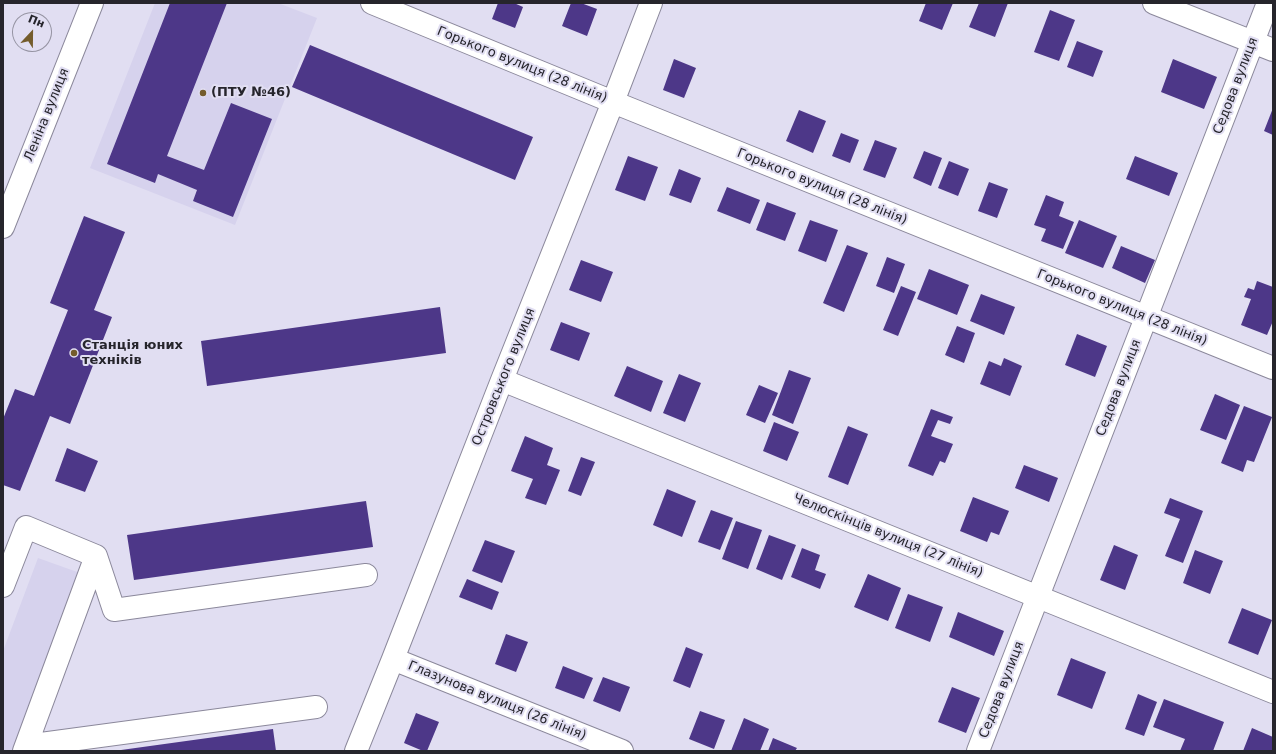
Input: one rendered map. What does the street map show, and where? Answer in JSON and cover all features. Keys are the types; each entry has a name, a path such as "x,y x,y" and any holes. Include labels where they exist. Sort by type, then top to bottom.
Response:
{"street":[{"name":"Леніна вулиця","path":"3,227 92,3"},
{"name":"Горького вулиця (28 лiнiя)","path":"372,3 1146,318 1273,368"},
{"name":"Островського вулиця","path":"356,751 651,3"},
{"path":"1154,3 1273,50"},
{"name":"Седова вулиця","path":"978,751 1268,3"},
{"name":"Челюскінців вулиця (27 лiнiя)","path":"502,380 1273,692"},
{"path":"3,586 26,528 96,556 114,610 366,575"},
{"path":"96,556 25,749 316,707"},
{"name":"Глазунова вулиця (26 лiнiя)","path":"393,659 622,751"}],"shaded area":[{"name":"(ПТУ №46)","path":"155,3 278,3 317,18 235,225 90,168"},
{"path":"38,558 80,573 14,751 3,751 3,651"}],"building":[{"path":"170,3 227,3 167,156 204,170 231,103 272,119 233,217 193,201 197,190 158,174 155,183 107,164"},
{"path":"498,3 514,3 523,7 515,28 492,19"},
{"path":"571,3 581,3 597,9 587,36 562,26"},
{"path":"926,3 953,3 942,30 919,21"},
{"path":"979,3 1008,3 995,37 969,27"},
{"path":"1050,10 1075,20 1059,61 1034,52"},
{"path":"1077,41 1103,51 1093,77 1067,67"},
{"path":"310,45 533,137 515,180 292,87"},
{"path":"674,59 696,68 684,98 663,90"},
{"path":"1173,59 1217,77 1204,109 1161,92"},
{"path":"1273,108 1273,135 1264,131"},
{"path":"799,110 826,121 813,153 786,141"},
{"path":"841,133 859,140 850,163 832,156"},
{"path":"875,140 897,148 885,178 863,170"},
{"path":"924,151 942,158 931,186 913,178"},
{"path":"628,156 658,167 645,201 615,190"},
{"path":"1135,156 1178,173 1169,196 1126,179"},
{"path":"949,161 969,169 958,196 938,188"},
{"path":"679,169 701,178 691,203 669,195"},
{"path":"989,182 1008,189 997,218 978,211"},
{"path":"727,187 760,200 750,224 717,211"},
{"path":"1046,195 1064,202 1059,216 1074,222 1063,249 1041,241 1046,229 1034,225"},
{"path":"767,202 796,213 785,241 756,230"},
{"name":"Станція юних техніків","path":"84,216 125,232 94,310 112,317 70,424 50,416 20,491 3,485 3,419 15,389 34,396 68,310 50,303"},
{"path":"810,220 838,230 826,262 798,251"},
{"path":"1079,220 1117,236 1103,268 1065,253"},
{"path":"847,245 868,253 844,312 823,303"},
{"path":"1121,246 1155,260 1145,283 1112,268"},
{"path":"887,257 905,264 894,293 876,286"},
{"path":"581,260 613,272 601,302 569,290"},
{"path":"929,269 969,285 957,315 917,299"},
{"path":"1257,281 1273,287 1273,321 1267,335 1241,325 1251,299 1244,297 1248,288 1254,290"},
{"path":"901,286 916,292 898,336 883,330"},
{"path":"981,294 1015,307 1004,335 970,321"},
{"path":"440,307 446,353 207,386 201,341"},
{"path":"561,322 590,333 579,361 550,350"},
{"path":"957,326 975,333 964,363 945,355"},
{"path":"1077,334 1107,346 1095,377 1065,365"},
{"path":"1004,358 1022,366 1010,396 980,384 989,361 1001,366"},
{"path":"627,366 663,381 651,412 614,396"},
{"path":"789,370 811,378 793,424 772,415"},
{"path":"679,374 701,383 685,422 663,413"},
{"path":"759,385 778,393 765,423 746,415"},
{"path":"1215,394 1240,405 1226,440 1200,430"},
{"path":"1244,406 1272,417 1254,462 1247,460 1243,472 1221,463"},
{"path":"931,409 953,417 950,424 938,420 931,436 953,444 945,463 940,461 933,476 908,466"},
{"path":"774,422 799,432 787,461 763,451"},
{"path":"848,426 868,434 848,485 828,477"},
{"path":"525,436 553,448 547,465 560,470 546,505 525,498 533,479 511,471"},
{"path":"67,448 98,461 85,492 55,481"},
{"path":"581,457 595,462 581,496 568,491"},
{"path":"1024,465 1058,478 1049,502 1015,488"},
{"path":"667,489 696,501 682,537 653,525"},
{"path":"973,497 1009,511 999,535 991,532 987,542 960,531"},
{"path":"1170,498 1203,511 1183,563 1165,556 1180,519 1164,513"},
{"path":"366,501 373,547 134,580 127,535"},
{"path":"711,510 733,518 720,550 698,542"},
{"path":"736,521 762,530 748,569 722,559"},
{"path":"769,535 796,545 782,580 756,569"},
{"path":"485,540 515,551 502,583 472,571"},
{"path":"1114,545 1138,555 1125,590 1100,580"},
{"path":"802,548 820,555 815,570 826,574 820,589 791,577"},
{"path":"1195,550 1223,561 1210,594 1183,583"},
{"path":"868,574 901,588 888,621 854,607"},
{"path":"467,579 499,592 492,610 459,597"},
{"path":"908,594 943,607 930,642 895,628"},
{"path":"1242,608 1272,620 1258,655 1228,643"},
{"path":"958,612 1004,631 994,656 949,637"},
{"path":"506,634 528,642 516,672 495,664"},
{"path":"686,647 703,654 690,688 673,681"},
{"path":"1071,658 1106,672 1092,709 1057,695"},
{"path":"563,666 593,678 584,699 555,688"},
{"path":"603,677 630,687 620,712 593,701"},
{"path":"952,687 980,698 966,733 938,722"},
{"path":"1138,694 1157,702 1144,736 1125,729"},
{"path":"1164,699 1224,722 1213,751 1180,751 1185,739 1153,727"},
{"path":"700,711 725,720 714,749 689,739"},
{"path":"416,713 439,722 427,751 423,751 404,743"},
{"path":"744,718 769,729 760,751 731,751"},
{"path":"1252,728 1273,737 1273,751 1243,751"},
{"path":"273,729 276,751 121,751 121,750"},
{"path":"773,738 797,748 795,751 768,751"}],"place":[{"name":"(ПТУ №46)","path":"203,93"},
{"name":"Станція юних техніків","path":"74,353"}]}
